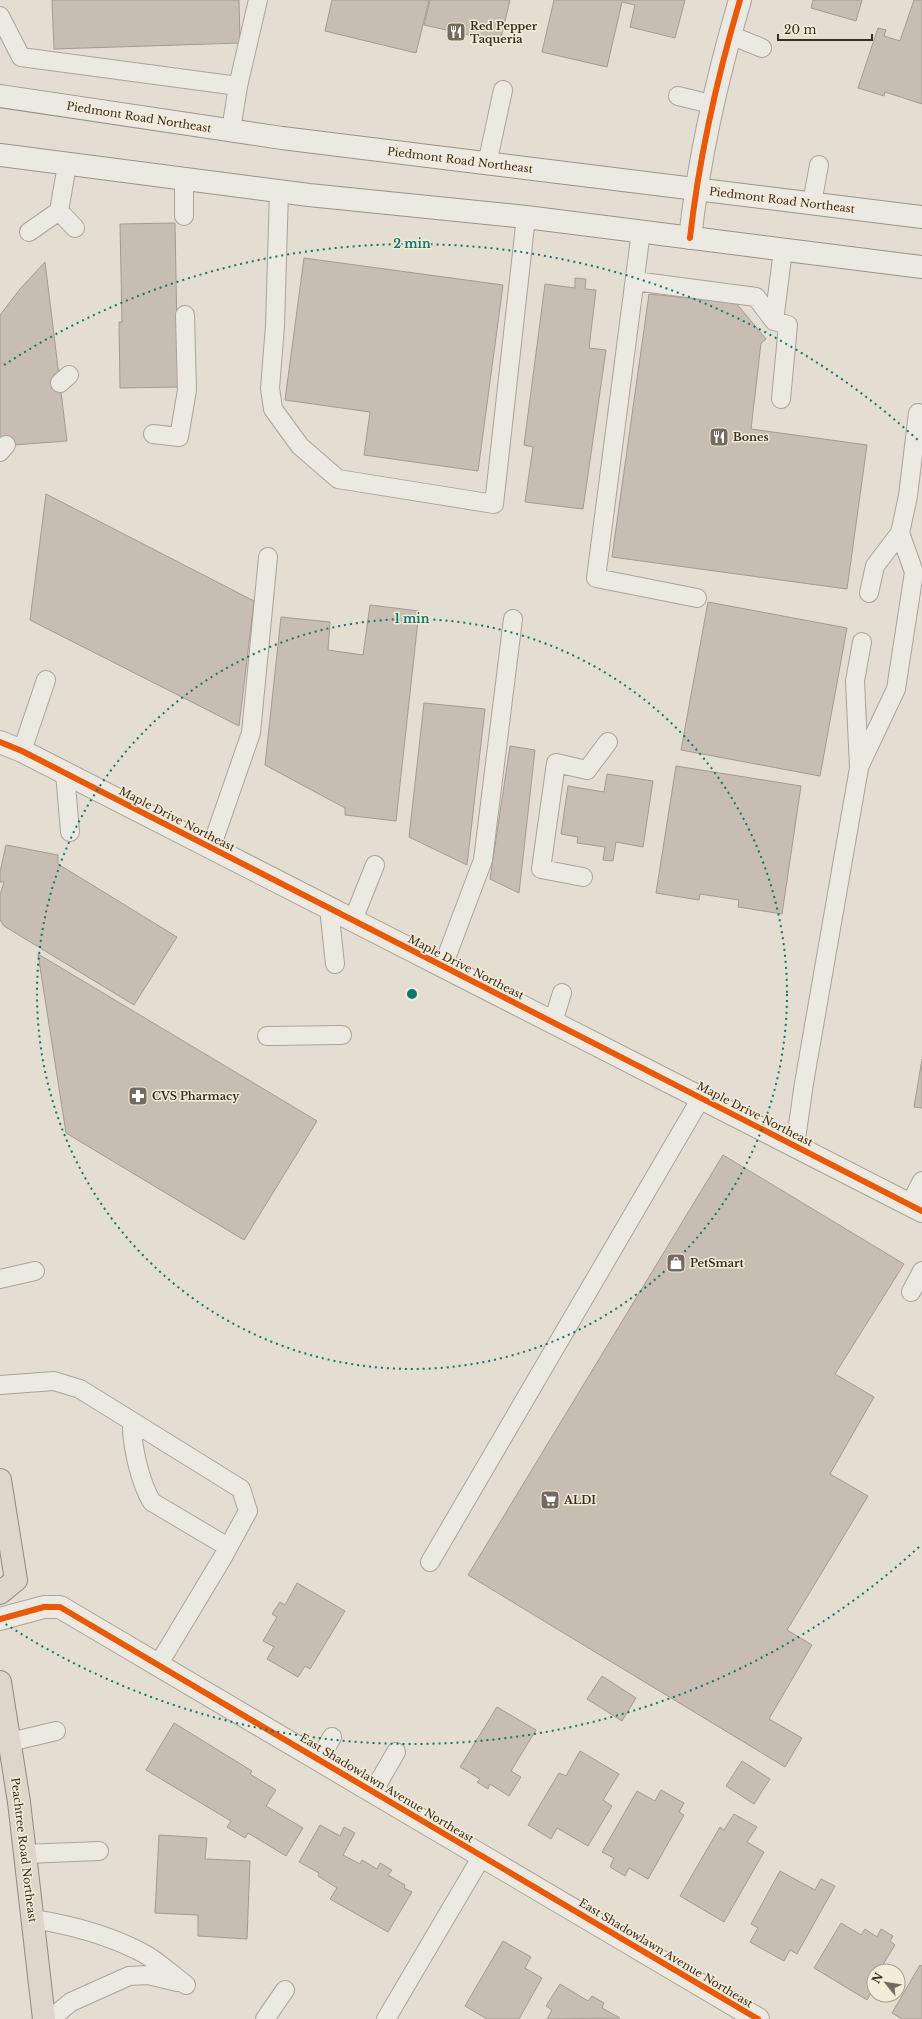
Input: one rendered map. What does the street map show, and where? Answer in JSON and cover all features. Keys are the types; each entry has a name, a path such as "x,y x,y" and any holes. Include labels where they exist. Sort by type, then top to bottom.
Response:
{"highway":[{"path":"0,1480 16,1580 0,1593"},
{"name":"Peachtree Road Northeast","path":"0,1682 10,1742 25,1854 44,2019"}],"street":[{"path":"690,238 695,189 711,104 740,0"},
{"name":"Piedmont Road Northeast","path":"0,96 231,130 487,164 922,217"},
{"path":"0,155 279,192 526,217 922,267"},
{"name":"Maple Drive Northeast","path":"0,742 22,751 66,773 916,1208"},
{"name":"East Shadowlawn Avenue Northeast","path":"0,1619 44,1607 60,1607 758,2019"}],"lane":[{"path":"231,130 238,86 258,0"},
{"path":"0,16 21,57 238,86"},
{"path":"730,36 762,48"},
{"path":"487,164 503,90"},
{"path":"678,96 711,104"},
{"path":"29,232 59,211 67,165"},
{"path":"812,203 819,165"},
{"path":"184,179 184,216"},
{"path":"279,192 275,318 270,388 273,409 300,446 338,479 494,504 526,217"},
{"path":"59,211 75,228"},
{"path":"640,232 635,281 596,578 697,598"},
{"path":"774,321 783,250"},
{"path":"635,281 756,297 774,321 788,325 781,399"},
{"path":"153,434 179,437 187,390 185,315"},
{"path":"869,593 874,566 900,533 908,496 918,413"},
{"path":"859,768 896,689 914,572 900,533"},
{"path":"211,848 251,733 268,557"},
{"path":"443,966 483,860 513,619"},
{"path":"795,1146 805,1076 859,768 855,681 862,642"},
{"path":"22,751 46,680"},
{"path":"582,877 541,869 556,763 587,770 608,742"},
{"path":"66,773 70,832"},
{"path":"353,920 375,865"},
{"path":"329,908 335,964"},
{"path":"553,1022 562,993"},
{"path":"267,1036 342,1035"},
{"path":"430,1562 701,1098"},
{"path":"916,1208 922,1181"},
{"path":"0,1279 35,1271"},
{"path":"911,1292 922,1271"},
{"path":"0,1385 54,1381 80,1389 241,1490 248,1511 158,1665"},
{"path":"132,1421 132,1434 146,1492 152,1502 228,1547"},
{"path":"10,1742 56,1731"},
{"path":"319,1760 332,1737"},
{"path":"373,1792 396,1752"},
{"path":"25,1854 99,1851"},
{"path":"386,2019 482,1856"},
{"path":"33,1919 99,1933 142,1952 186,1984 148,1975 129,1976 71,2002 50,2019"},
{"path":"265,2019 285,1990"}],"building":[{"path":"52,0 239,0 240,43 54,49"},
{"path":"332,0 429,0 416,53 325,31"},
{"path":"430,0 510,0 500,42 424,25"},
{"path":"554,0 685,0 675,38 630,27 635,5 622,2 607,67 542,52"},
{"path":"813,0 862,0 856,21 811,8"},
{"path":"914,0 922,0 922,104 885,92 884,96 858,88 878,28 886,30 884,36 900,41"},
{"path":"175,223 178,387 120,388 119,322 122,322 120,224"},
{"path":"304,258 503,285 478,471 364,455 370,412 285,400"},
{"path":"45,262 67,441 0,446 0,315 20,289"},
{"path":"575,278 586,279 585,289 596,290 589,348 606,350 583,509 525,502 533,447 524,445 545,284 575,288"},
{"name":"Bones","path":"649,294 736,303 766,339 761,343 751,429 867,445 847,589 612,557"},
{"path":"46,494 254,601 239,726 30,620"},
{"path":"708,602 847,628 820,776 681,750"},
{"path":"370,605 419,611 396,821 345,815 345,808 265,765 281,617 330,622 328,650 363,655"},
{"path":"424,703 485,709 467,865 409,837"},
{"path":"510,746 535,750 519,893 490,879"},
{"path":"676,766 801,786 782,914 738,907 739,900 700,894 699,900 656,893"},
{"path":"607,774 653,781 643,847 616,842 613,861 603,860 605,847 577,843 578,837 561,834 568,786 604,792"},
{"path":"6,845 58,855 58,864 177,937 134,1005 4,926 0,920 0,895 4,882 0,882 0,872"},
{"path":"38,954 317,1121 244,1240 66,1133"},
{"path":"922,1059 922,1108 914,1107"},
{"path":"723,1155 904,1264 835,1374 874,1397 830,1474 868,1496 787,1630 812,1645 769,1719 802,1738 785,1767 468,1575"},
{"path":"297,1583 345,1611 310,1669 305,1666 298,1677 267,1659 274,1647 263,1641 277,1617 272,1614 280,1602 285,1605"},
{"path":"602,1676 636,1698 622,1721 587,1699"},
{"path":"497,1707 536,1730 511,1771 521,1777 509,1796 490,1784 488,1789 477,1782 480,1779 460,1767"},
{"path":"174,1723 252,1771 250,1774 276,1790 266,1806 303,1828 286,1856 248,1833 245,1838 227,1827 231,1821 146,1770"},
{"path":"580,1751 619,1774 603,1800 612,1806 588,1846 557,1828 551,1839 528,1825 559,1773 566,1776"},
{"path":"742,1761 770,1779 754,1804 726,1786"},
{"path":"661,1790 684,1803 679,1812 684,1815 648,1879 629,1868 625,1876 610,1867 614,1858 602,1852 637,1791 655,1801"},
{"path":"734,1814 757,1827 747,1842 764,1852 724,1922 680,1896 720,1827 724,1830"},
{"path":"320,1825 340,1836 344,1827 355,1833 343,1855 360,1864 362,1860 377,1869 380,1863 392,1870 388,1875 405,1885 404,1888 412,1892 388,1932 330,1899 337,1888 318,1876 319,1873 299,1862"},
{"path":"159,1835 207,1838 205,1859 250,1861 247,1939 198,1936 198,1915 155,1913"},
{"path":"780,1871 815,1890 821,1879 835,1886 797,1954 790,1950 784,1961 750,1942 758,1928 751,1924"},
{"path":"841,1923 861,1935 865,1929 877,1937 881,1929 893,1936 890,1941 895,1945 884,1963 866,1963 866,1999 814,1968"},
{"path":"503,1941 531,1957 525,1968 542,1978 519,2019 487,2019 465,2006"},
{"path":"920,1965 922,1966 922,2019 902,2019 892,2013 898,2003 906,2003 906,1989"},
{"path":"560,1984 588,2001 592,1996 604,2003 602,2008 620,2018 547,2019 552,2010 546,2006"}],"cycle path":[{"path":"690,238 698,178 716,88 740,0"},
{"path":"0,742 22,751 922,1211"},
{"path":"0,1619 44,1607 60,1607 758,2019"}],"place":[{"name":"Red Pepper Taqueria","path":"456,32"},
{"name":"Bones","path":"719,437"},
{"name":"CVS Pharmacy","path":"138,1096"},
{"name":"PetSmart","path":"676,1263"},
{"name":"ALDI","path":"550,1500"}]}
